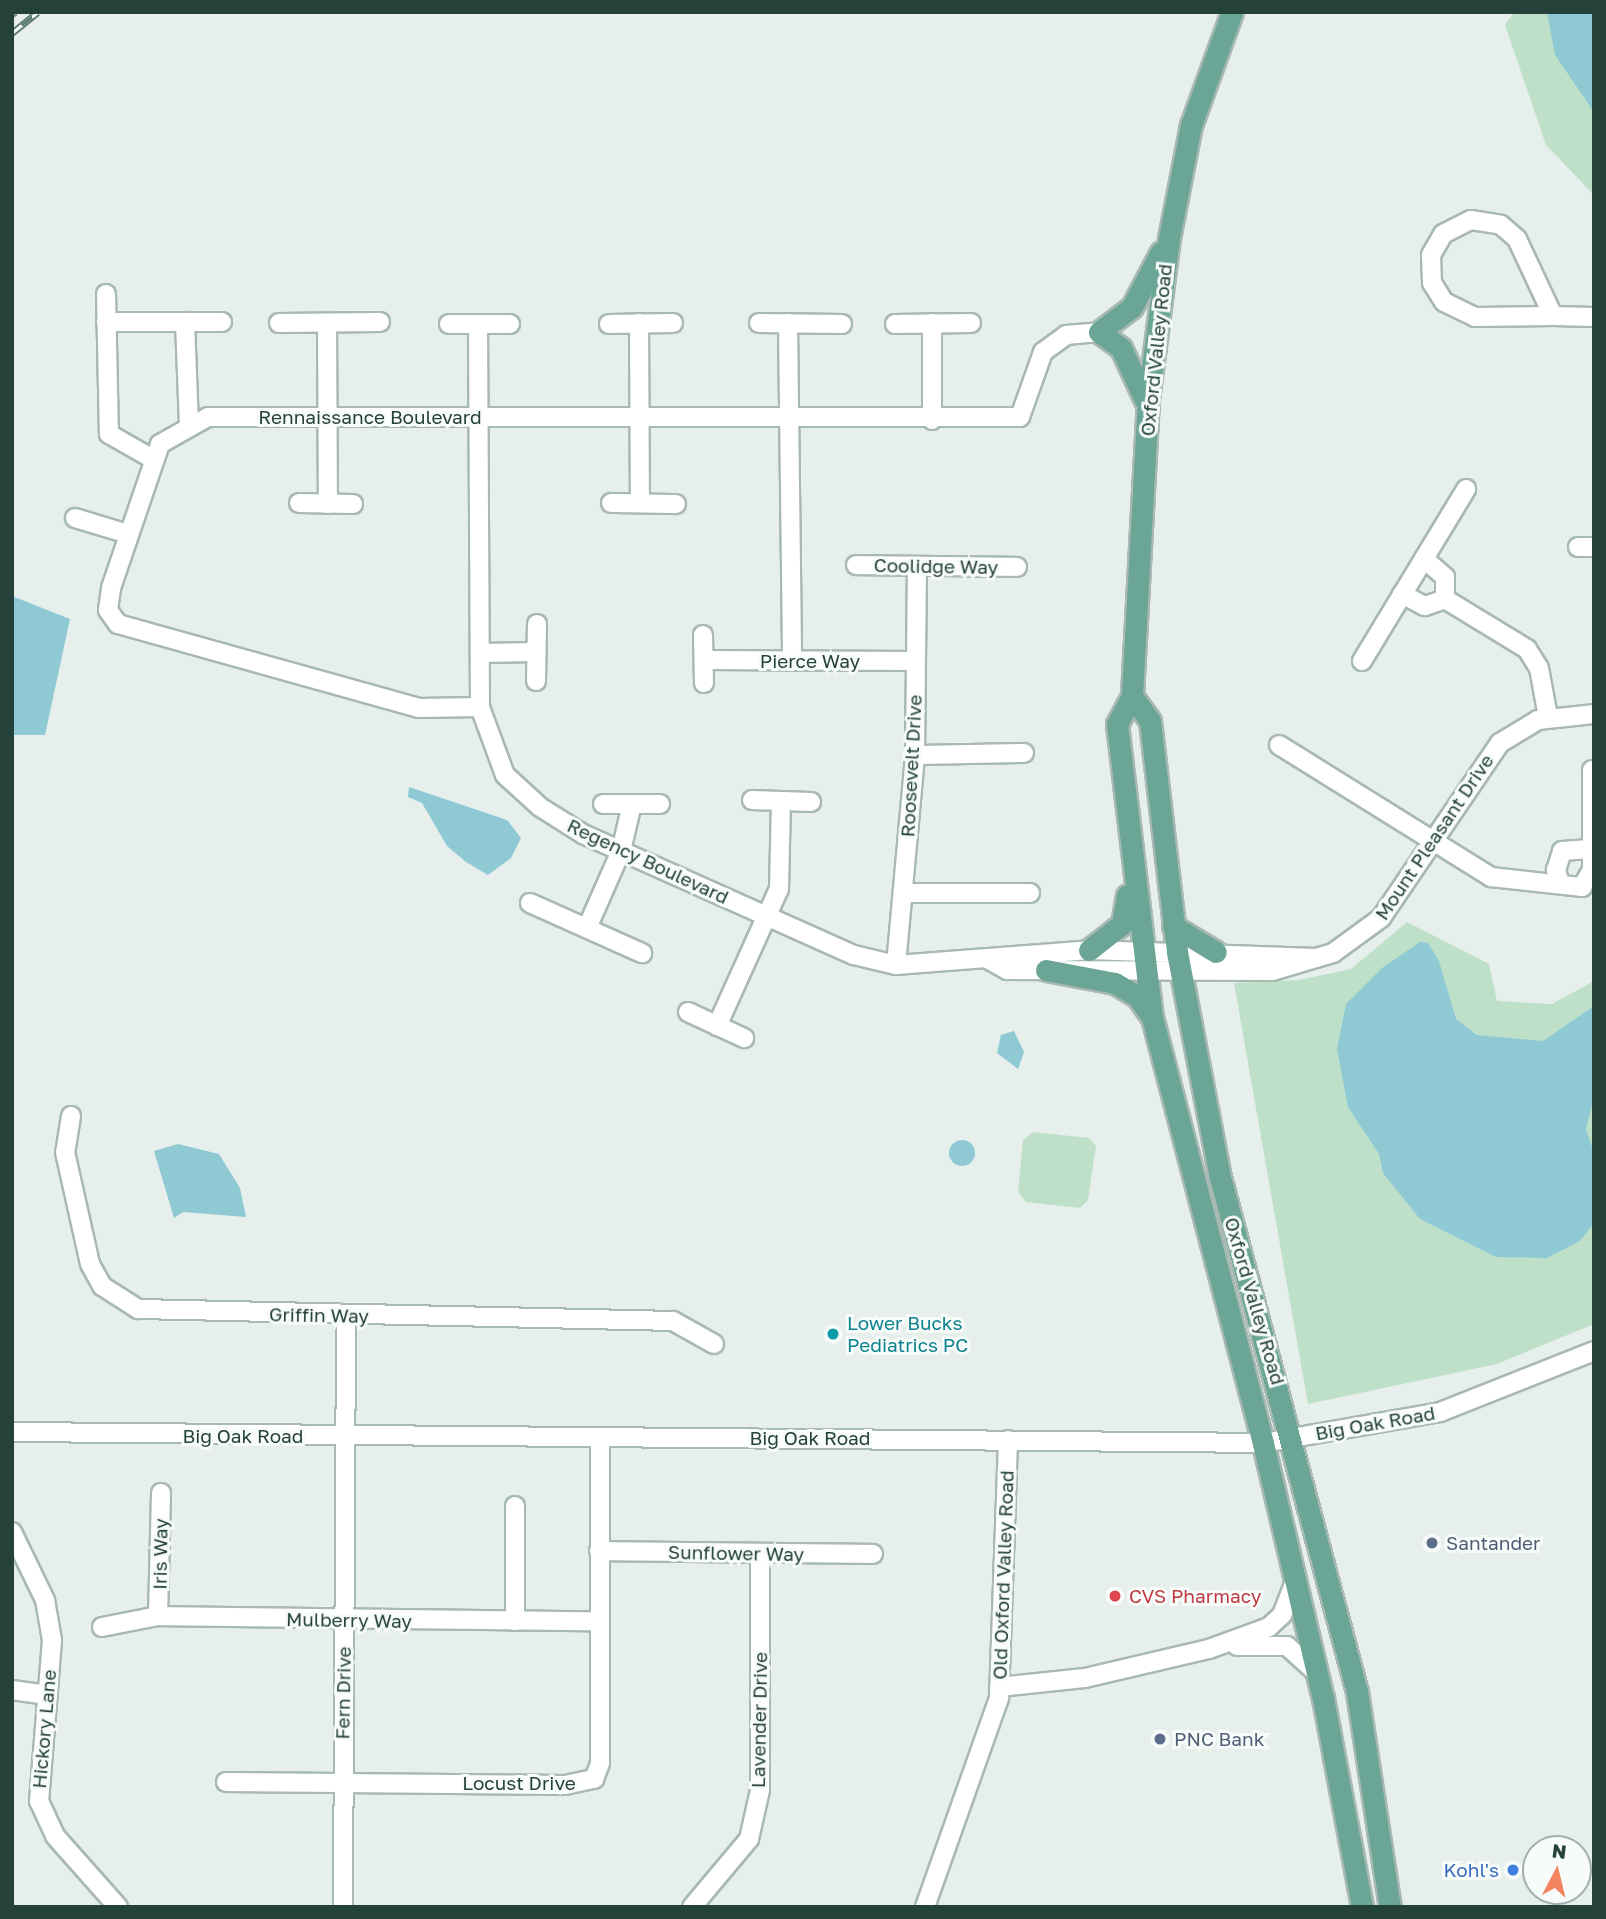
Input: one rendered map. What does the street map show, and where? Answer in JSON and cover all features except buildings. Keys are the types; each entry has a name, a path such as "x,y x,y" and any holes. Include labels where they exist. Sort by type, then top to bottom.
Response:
{"main road":[{"name":"Oxford Valley Road","path":"1226,14 1191,125 1169,237 1147,409 1132,696 1117,724 1130,872 1152,1017 1263,1443 1317,1673 1362,1907"},
{"path":"1147,409 1132,364 1100,332 1132,307 1169,237"},
{"name":"Oxford Valley Road","path":"1132,696 1150,721 1178,960 1219,1173 1293,1437 1357,1692 1390,1907"},
{"path":"1089,950 1122,923 1130,872"},
{"path":"1173,926 1216,953"},
{"path":"1046,970 1115,983 1137,996 1152,1017"}],"street":[{"path":"1553,316 1517,239 1501,225 1471,220 1451,227 1436,243 1432,284 1451,309 1475,317 1594,317"},
{"path":"106,294 109,434 151,458 108,610 118,624 419,708 480,707"},
{"path":"106,322 222,323"},
{"path":"185,322 188,424"},
{"path":"279,323 380,322"},
{"path":"327,323 328,504"},
{"path":"639,323 640,503"},
{"path":"759,323 842,324"},
{"path":"788,323 792,660"},
{"path":"932,323 932,420"},
{"path":"449,324 510,324"},
{"name":"Regency Boulevard","path":"478,324 480,707 505,775 540,807 621,850 854,955 897,965 989,960 1089,950 1142,958"},
{"path":"609,324 673,324"},
{"path":"895,324 971,324"},
{"name":"Rennaissance Boulevard","path":"151,458 188,424 208,416 932,420 1020,417 1043,352 1066,335 1100,332"},
{"path":"1362,661 1466,489"},
{"path":"299,503 353,504"},
{"path":"611,503 676,504"},
{"path":"75,518 128,534"},
{"path":"1424,559 1445,578 1446,599"},
{"name":"Coolidge Way","path":"856,565 1017,567"},
{"name":"Roosevelt Drive","path":"897,965 915,755 917,566"},
{"path":"1402,594 1424,606 1446,599 1527,649 1539,668 1548,718"},
{"path":"536,681 537,624"},
{"path":"703,635 704,683"},
{"path":"480,653 536,653"},
{"name":"Pierce Way","path":"705,660 915,661"},
{"name":"Mount Pleasant Drive","path":"1142,958 1272,971 1316,958 1368,931 1485,757 1510,734 1548,718 1594,714"},
{"path":"1279,745 1491,877 1560,884 1590,884 1592,770"},
{"path":"915,755 1024,753"},
{"path":"752,800 811,802"},
{"path":"717,1026 779,890 781,801"},
{"path":"603,804 660,804"},
{"path":"587,928 621,850 632,804"},
{"path":"1560,884 1556,870 1562,851 1592,849"},
{"path":"904,893 1030,893"},
{"path":"530,904 642,953"},
{"name":"Mount Pleasant Drive","path":"1178,960 1216,953 1316,958"},
{"name":"Regency Boulevard","path":"989,960 1007,970 1046,970 1142,958"},
{"path":"688,1012 744,1038"},
{"name":"Griffin Way","path":"71,1116 65,1152 90,1264 119,1300 156,1311 673,1321 714,1344"},
{"name":"Fern Drive","path":"343,1907 341,1782 346,1316"},
{"name":"Big Oak Road","path":"12,1432 1263,1443 1440,1412 1594,1351"},
{"name":"Locust Drive","path":"226,1782 565,1785 594,1779 600,1763 600,1437"},
{"name":"Old Oxford Valley Road","path":"925,1907 999,1686 1008,1440"},
{"name":"Iris Way","path":"158,1616 161,1493"},
{"path":"515,1506 515,1621"},
{"name":"Hickory Lane","path":"12,1532 45,1600 52,1640 38,1782 44,1819 118,1907"},
{"name":"Sunflower Way","path":"598,1551 873,1554"},
{"name":"Lavender Drive","path":"692,1907 749,1839 760,1790 760,1553"},
{"path":"999,1686 1085,1678 1209,1649 1269,1627 1282,1615 1295,1581"},
{"name":"Mulberry Way","path":"102,1627 158,1616 344,1621 598,1621"},
{"path":"1209,1649 1280,1643 1317,1673"},
{"path":"12,1690 46,1695"}],"green space":[{"path":"1514,12 1594,12 1594,195 1546,145 1505,25"},
{"path":"1407,922 1489,964 1497,1001 1552,1004 1594,981 1594,1324 1497,1364 1308,1404 1234,983 1299,980 1351,969"},
{"path":"1033,1132 1089,1138 1096,1146 1088,1200 1080,1208 1026,1202 1018,1192 1023,1140"}],"water":[{"path":"1547,12 1594,12 1594,112 1555,55"},
{"path":"12,596 70,619 45,735 12,735"},
{"path":"409,787 507,820 521,838 511,858 488,875 466,862 447,846 422,803 408,797"},
{"path":"1420,942 1428,943 1439,961 1456,1019 1477,1035 1543,1041 1594,1006 1594,1096 1586,1129 1594,1153 1594,1223 1580,1241 1547,1258 1496,1257 1420,1219 1383,1173 1379,1154 1348,1107 1337,1049 1346,1004 1382,968"},
{"path":"1014,1031 1024,1052 1018,1069 997,1053 1001,1035"},
{"path":"962,1140 971,1144 975,1153 971,1162 962,1166 953,1162 949,1153 953,1144"},
{"path":"178,1144 219,1154 240,1188 246,1217 183,1212 174,1218 154,1151"}],"railway":[{"path":"12,33 38,12"}],"place":[{"name":"Lower Bucks Pediatrics PC","path":"833,1334"},
{"name":"Santander","path":"1432,1543"},
{"name":"CVS Pharmacy","path":"1115,1596"},
{"name":"PNC Bank","path":"1160,1739"},
{"name":"Kohl's","path":"1513,1870"}]}
